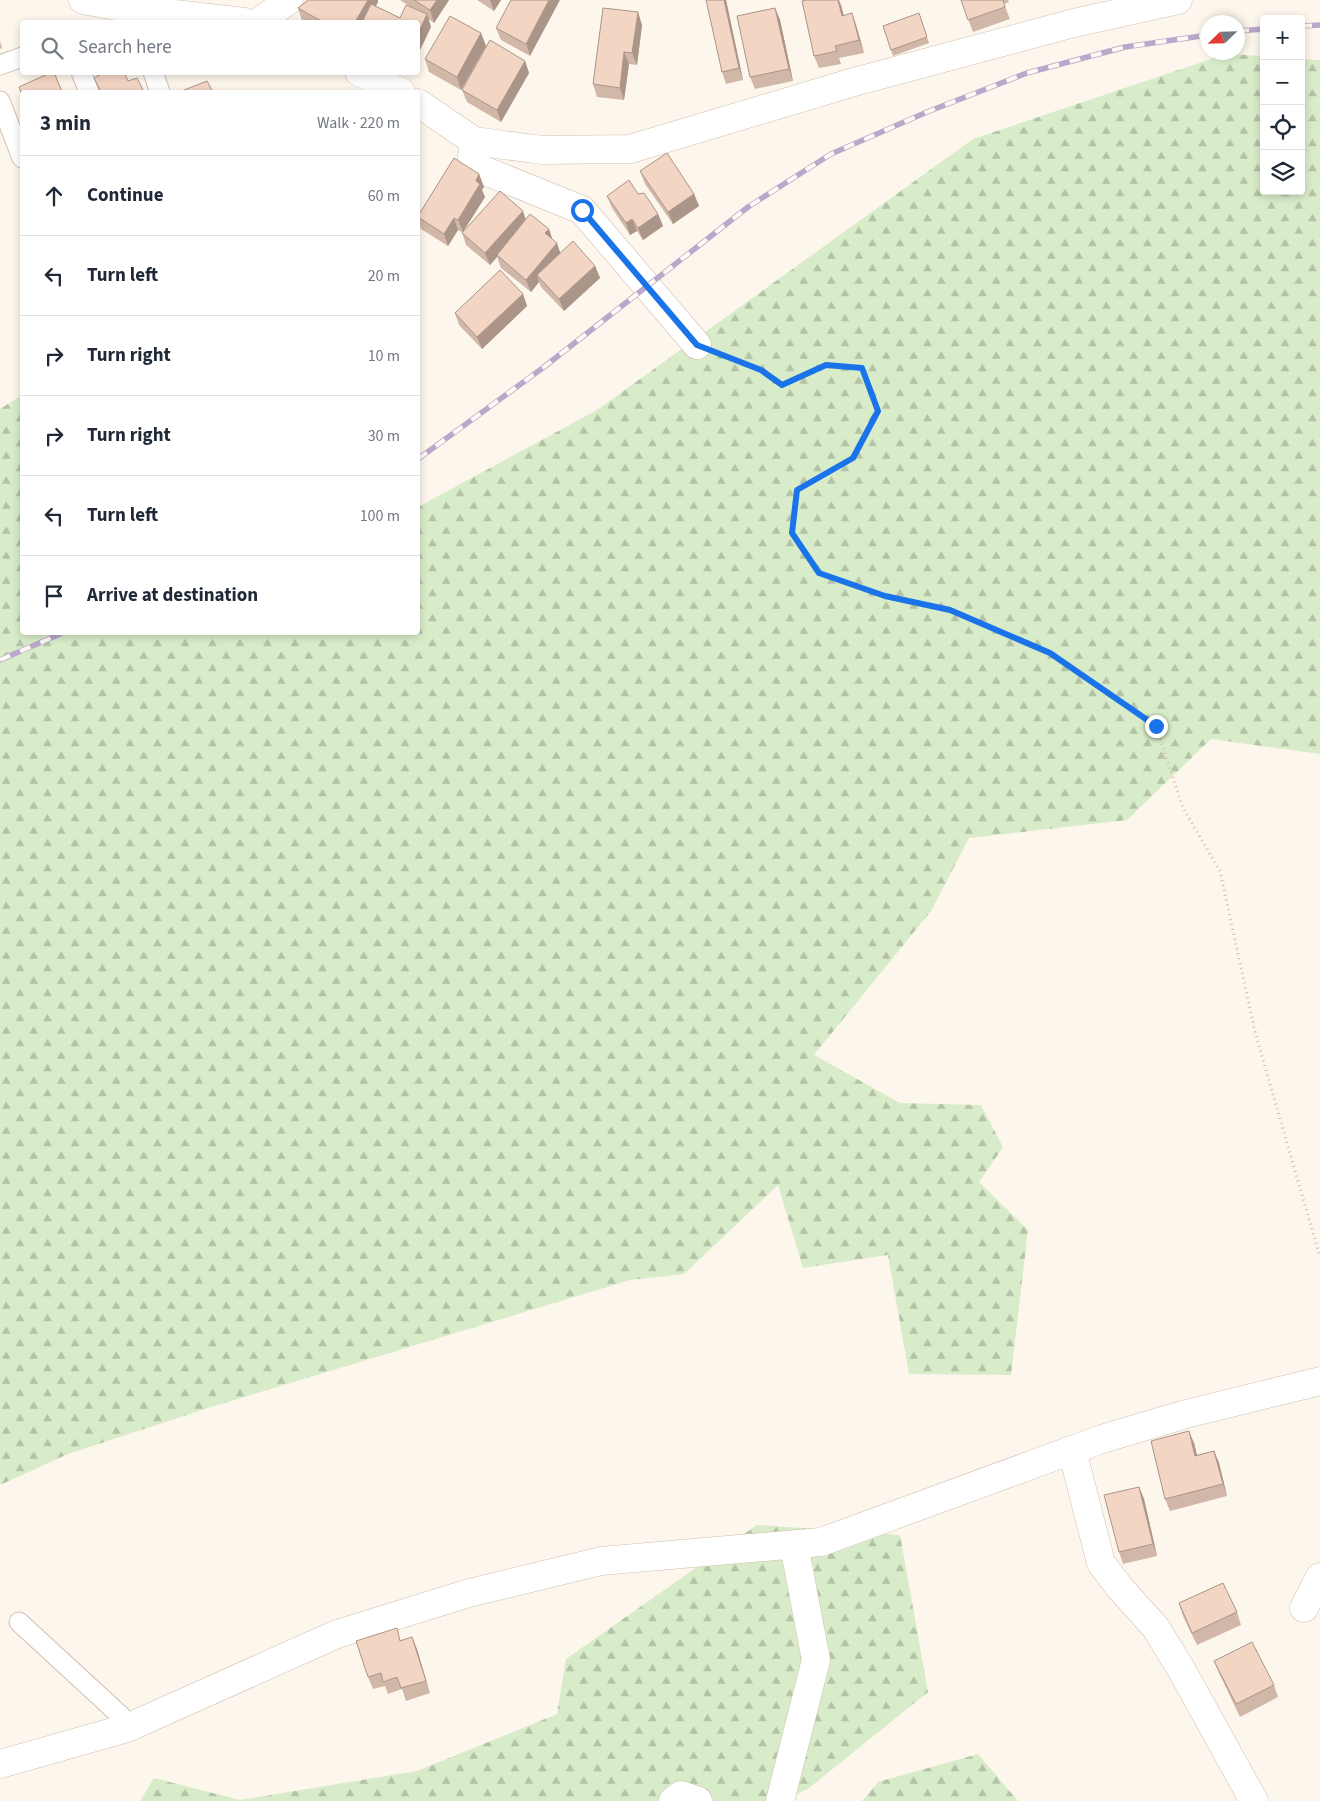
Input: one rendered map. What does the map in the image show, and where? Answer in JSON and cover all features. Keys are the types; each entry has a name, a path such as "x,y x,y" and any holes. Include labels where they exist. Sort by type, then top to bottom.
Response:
{"street":[{"path":"83,0 127,13 218,20"},
{"path":"262,20 288,0"},
{"path":"420,104 474,141 542,150 630,149 854,82 1074,23 1178,0"},
{"path":"365,75 397,90"},
{"path":"474,141 471,165 582,210 697,345"},
{"path":"0,1764 127,1728 337,1634 469,1593 601,1562 821,1542 1102,1439 1186,1414 1320,1381"},
{"path":"1072,1450 1101,1563 1120,1588 1156,1628 1182,1669 1254,1801"},
{"path":"780,1801 816,1660 794,1545"},
{"path":"1304,1608 1320,1577"},
{"path":"673,1801 681,1795 698,1801"}],"lane":[{"path":"0,65 20,58"},
{"path":"82,75 88,90"},
{"path":"154,75 159,90"},
{"path":"0,100 20,153"},
{"path":"19,1622 121,1716 127,1728"}],"path":[{"path":"697,345 761,370 782,385 826,365 862,368 878,411 853,458 797,490 792,533 819,573 885,596 950,610 1050,653 1156,726 1183,808 1220,870 1255,1032 1320,1257"}],"green space":[{"path":"1245,55 1260,56 1260,195 1305,195 1305,59 1320,60 1320,754 1211,739 1127,820 969,838 931,911 814,1055 900,1103 981,1105 1003,1147 979,1182 1028,1230 1011,1375 909,1374 888,1255 803,1268 778,1185 684,1274 630,1280 208,1408 68,1454 0,1485 0,409 20,396 20,635 420,635 420,506 597,410 973,139 1208,60 1245,60"},
{"path":"757,1525 900,1535 928,1692 809,1788 783,1801 140,1801 154,1778 240,1800 417,1771 557,1714 566,1659"},
{"path":"978,1754 1018,1801 862,1801 878,1782"}],"building":[{"path":"308,0 368,0 356,20 319,20 298,8"},
{"path":"414,0 437,0 430,10"},
{"path":"511,0 549,0 526,44 496,28"},
{"path":"706,0 724,0 739,68 722,72"},
{"path":"838,0 842,16 852,13 859,40 835,46 837,51 814,56 802,1"},
{"path":"961,0 1003,0 1005,7 968,20"},
{"path":"371,4 400,18 406,5 427,14 420,30 420,20 363,20"},
{"path":"603,8 638,12 632,53 624,52 620,88 593,84"},
{"path":"775,8 789,69 750,77 737,16"},
{"path":"919,13 927,37 891,50 883,26"},
{"path":"450,16 481,33 457,77 425,59"},
{"path":"490,40 525,61 497,110 462,90"},
{"path":"45,75 55,75 61,90 20,90 19,87"},
{"path":"100,75 125,75 128,81 137,78 143,90 100,90 94,78"},
{"path":"207,81 212,90 184,90"},
{"path":"667,153 694,194 668,212 640,171"},
{"path":"454,158 479,174 476,181 480,184 458,220 454,218 444,234 420,218 420,213"},
{"path":"629,180 638,194 644,193 658,214 638,228 632,219 626,223 607,196"},
{"path":"500,191 523,211 485,253 462,233"},
{"path":"530,214 549,229 545,233 557,243 526,280 497,255"},
{"path":"573,241 595,266 559,299 537,275"},
{"path":"500,270 523,294 477,337 455,313"},
{"path":"1189,1431 1195,1456 1214,1451 1223,1484 1165,1499 1151,1441"},
{"path":"1139,1487 1153,1544 1119,1552 1104,1495"},
{"path":"1223,1583 1237,1612 1192,1633 1179,1603"},
{"path":"397,1628 400,1641 412,1637 426,1681 401,1688 397,1677 383,1682 381,1673 368,1677 356,1641"},
{"path":"1252,1642 1274,1685 1236,1704 1214,1661"}],"railway":[{"path":"1305,26 1320,25"},
{"path":"1245,30 1260,29"},
{"path":"420,458 544,367 748,207 831,154 927,112 1027,73 1125,47 1200,36"},
{"path":"0,660 58,635"}],"route":[{"path":"582,210 697,345 761,370 782,385 826,365 862,368 878,411 853,458 797,490 792,533 819,573 885,596 950,610 1050,653 1156,726"}]}
